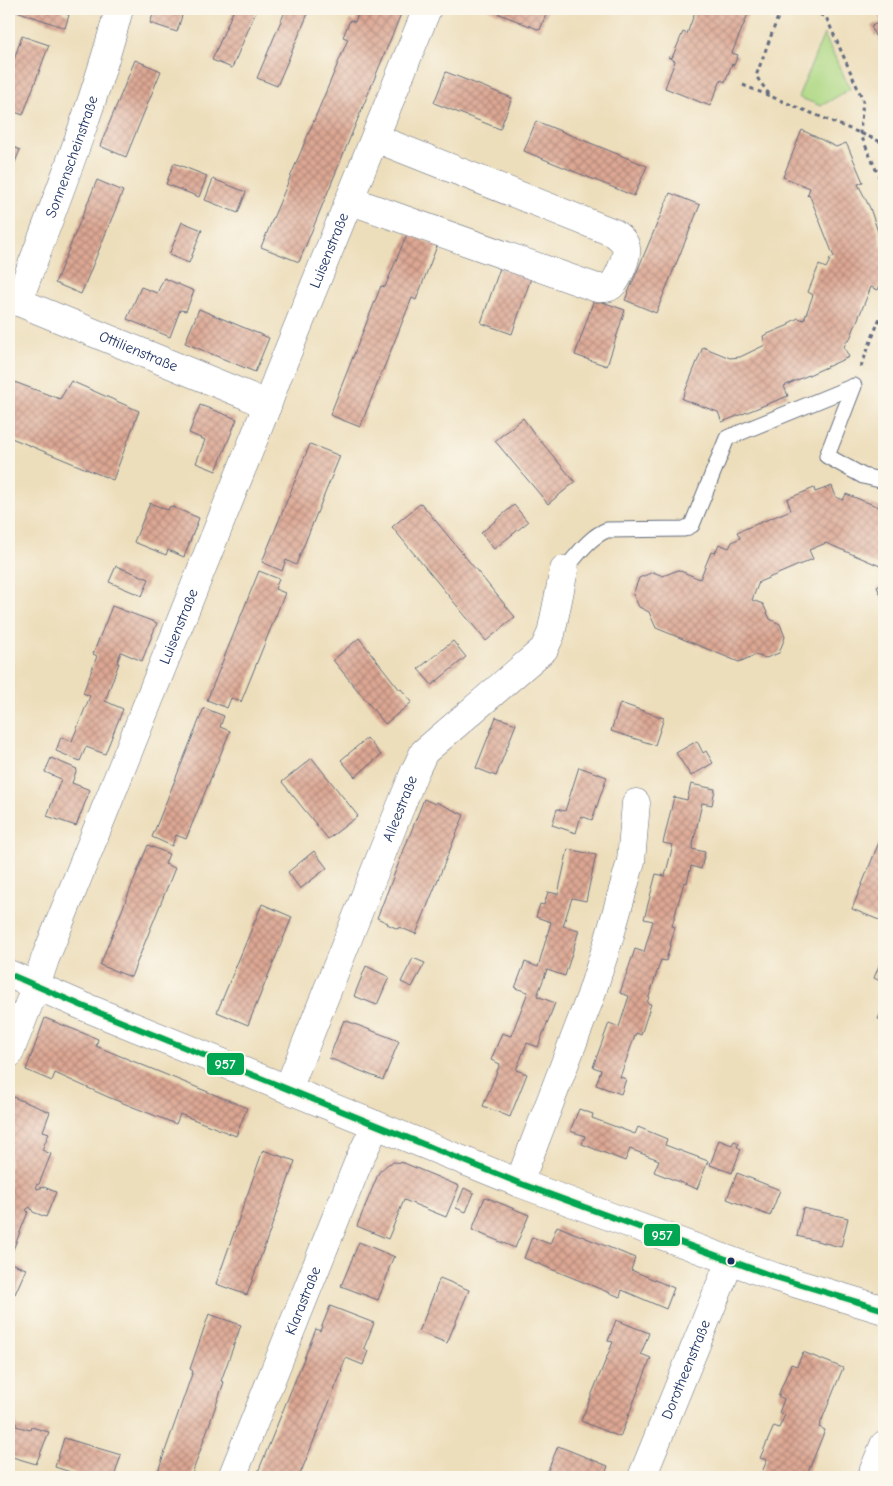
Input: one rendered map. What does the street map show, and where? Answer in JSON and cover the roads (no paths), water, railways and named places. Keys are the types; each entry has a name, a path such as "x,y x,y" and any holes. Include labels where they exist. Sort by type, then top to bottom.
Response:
{"street":[{"name":"Sonnenscheinstraße","path":"13,300 70,163 112,38 119,9"},
{"name":"Luisenstraße","path":"9,1054 427,9"},
{"name":"Luisenstraße","path":"349,200 597,288 606,288 613,284 622,267 626,249 622,240 614,233 375,138"},
{"name":"Ottilienstraße","path":"13,300 248,396 267,406"},
{"name":"Alleestraße","path":"288,1089 410,782 424,752 544,649 551,634 564,570"},
{"path":"519,1183 593,990 631,861 636,802"},
{"path":"9,974 84,1008 519,1183 775,1277 884,1310"},
{"name":"Klarastraße","path":"232,1477 360,1158 376,1125"},
{"name":"Dorotheenstraße","path":"642,1477 730,1261"},
{"path":"871,1477 884,1445"}],"lane":[{"path":"564,570 593,538 607,530 684,529 689,527 692,525 727,438 854,386 827,456 863,476 884,481"}]}
